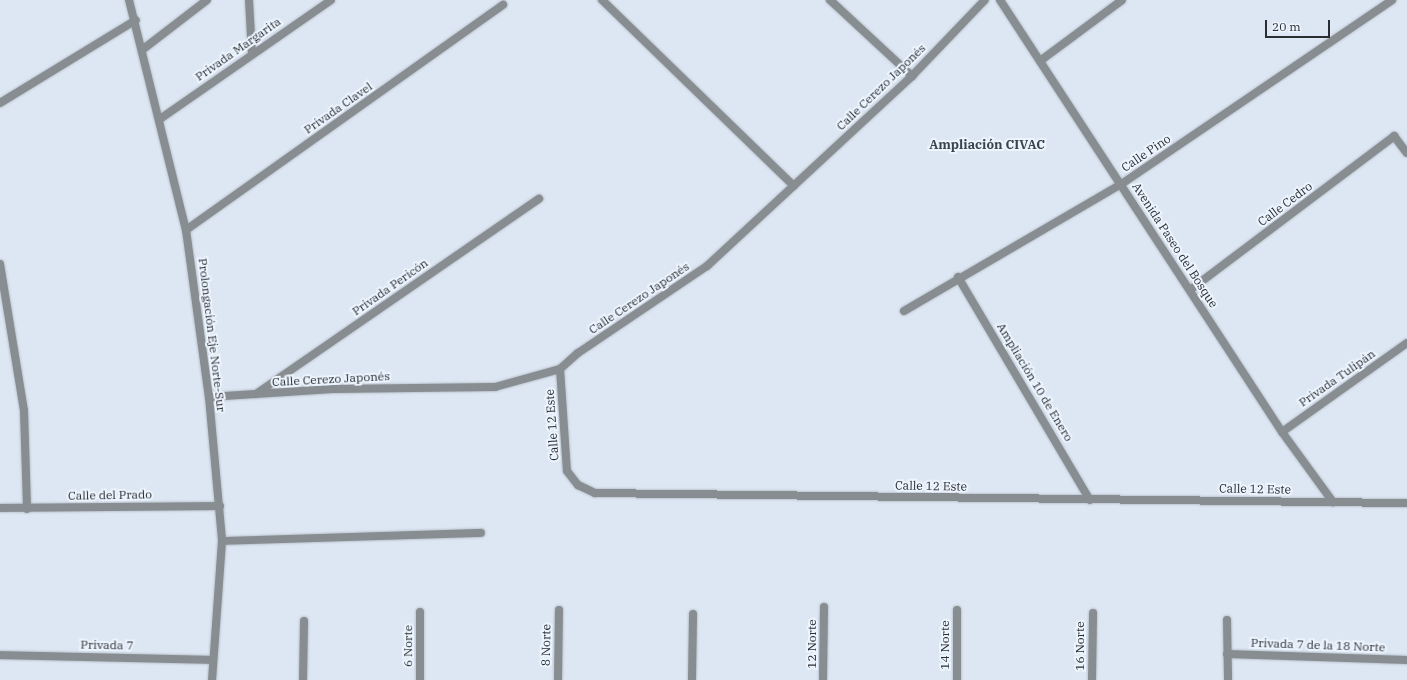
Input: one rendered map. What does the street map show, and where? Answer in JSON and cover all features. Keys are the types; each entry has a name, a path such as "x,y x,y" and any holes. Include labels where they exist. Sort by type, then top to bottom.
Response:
{"street":[{"name":"Prolongación Eje Norte-Sur","path":"129,0 136,20 186,230 209,397 222,541 212,680"},
{"path":"142,50 207,0"},
{"path":"249,0 252,54"},
{"name":"Privada Margarita","path":"160,119 331,0"},
{"path":"602,0 794,186"},
{"path":"830,0 912,76"},
{"name":"Calle Cerezo Japonés","path":"209,397 334,389 495,387 560,368 578,353 707,266 912,76 985,0"},
{"name":"Avenida Paseo del Bosque","path":"1000,0 1282,432 1333,502"},
{"path":"1040,61 1122,0"},
{"name":"Calle Pino","path":"904,311 958,277 1120,185 1392,0"},
{"name":"Privada Clavel","path":"186,230 503,5"},
{"path":"0,103 136,20"},
{"name":"Calle Cedro","path":"1190,290 1394,136 1407,154"},
{"name":"Privada Pericón","path":"255,395 539,200"},
{"path":"0,264 24,411 27,508"},
{"name":"Ampliación 10 de Enero","path":"958,277 1090,500"},
{"name":"Privada Tulipán","path":"1282,432 1407,343"},
{"name":"Calle 12 Este","path":"560,368 567,471 578,485 595,493 1407,503"},
{"name":"Calle del Prado","path":"0,508 220,506"},
{"path":"222,541 481,533"},
{"name":"12 Norte","path":"823,680 824,607"},
{"name":"8 Norte","path":"558,680 559,610"},
{"name":"14 Norte","path":"957,610 957,680"},
{"name":"6 Norte","path":"420,612 420,680"},
{"name":"16 Norte","path":"1092,613 1092,680"},
{"path":"692,680 693,614"},
{"path":"1226,620 1228,680"},
{"path":"304,621 304,680"},
{"name":"Privada 7 de la 18 Norte","path":"1227,654 1407,660"},
{"name":"Privada 7","path":"0,655 213,660"}],"district":[{"name":"Ampliación CIVAC","path":"987,145"}]}
